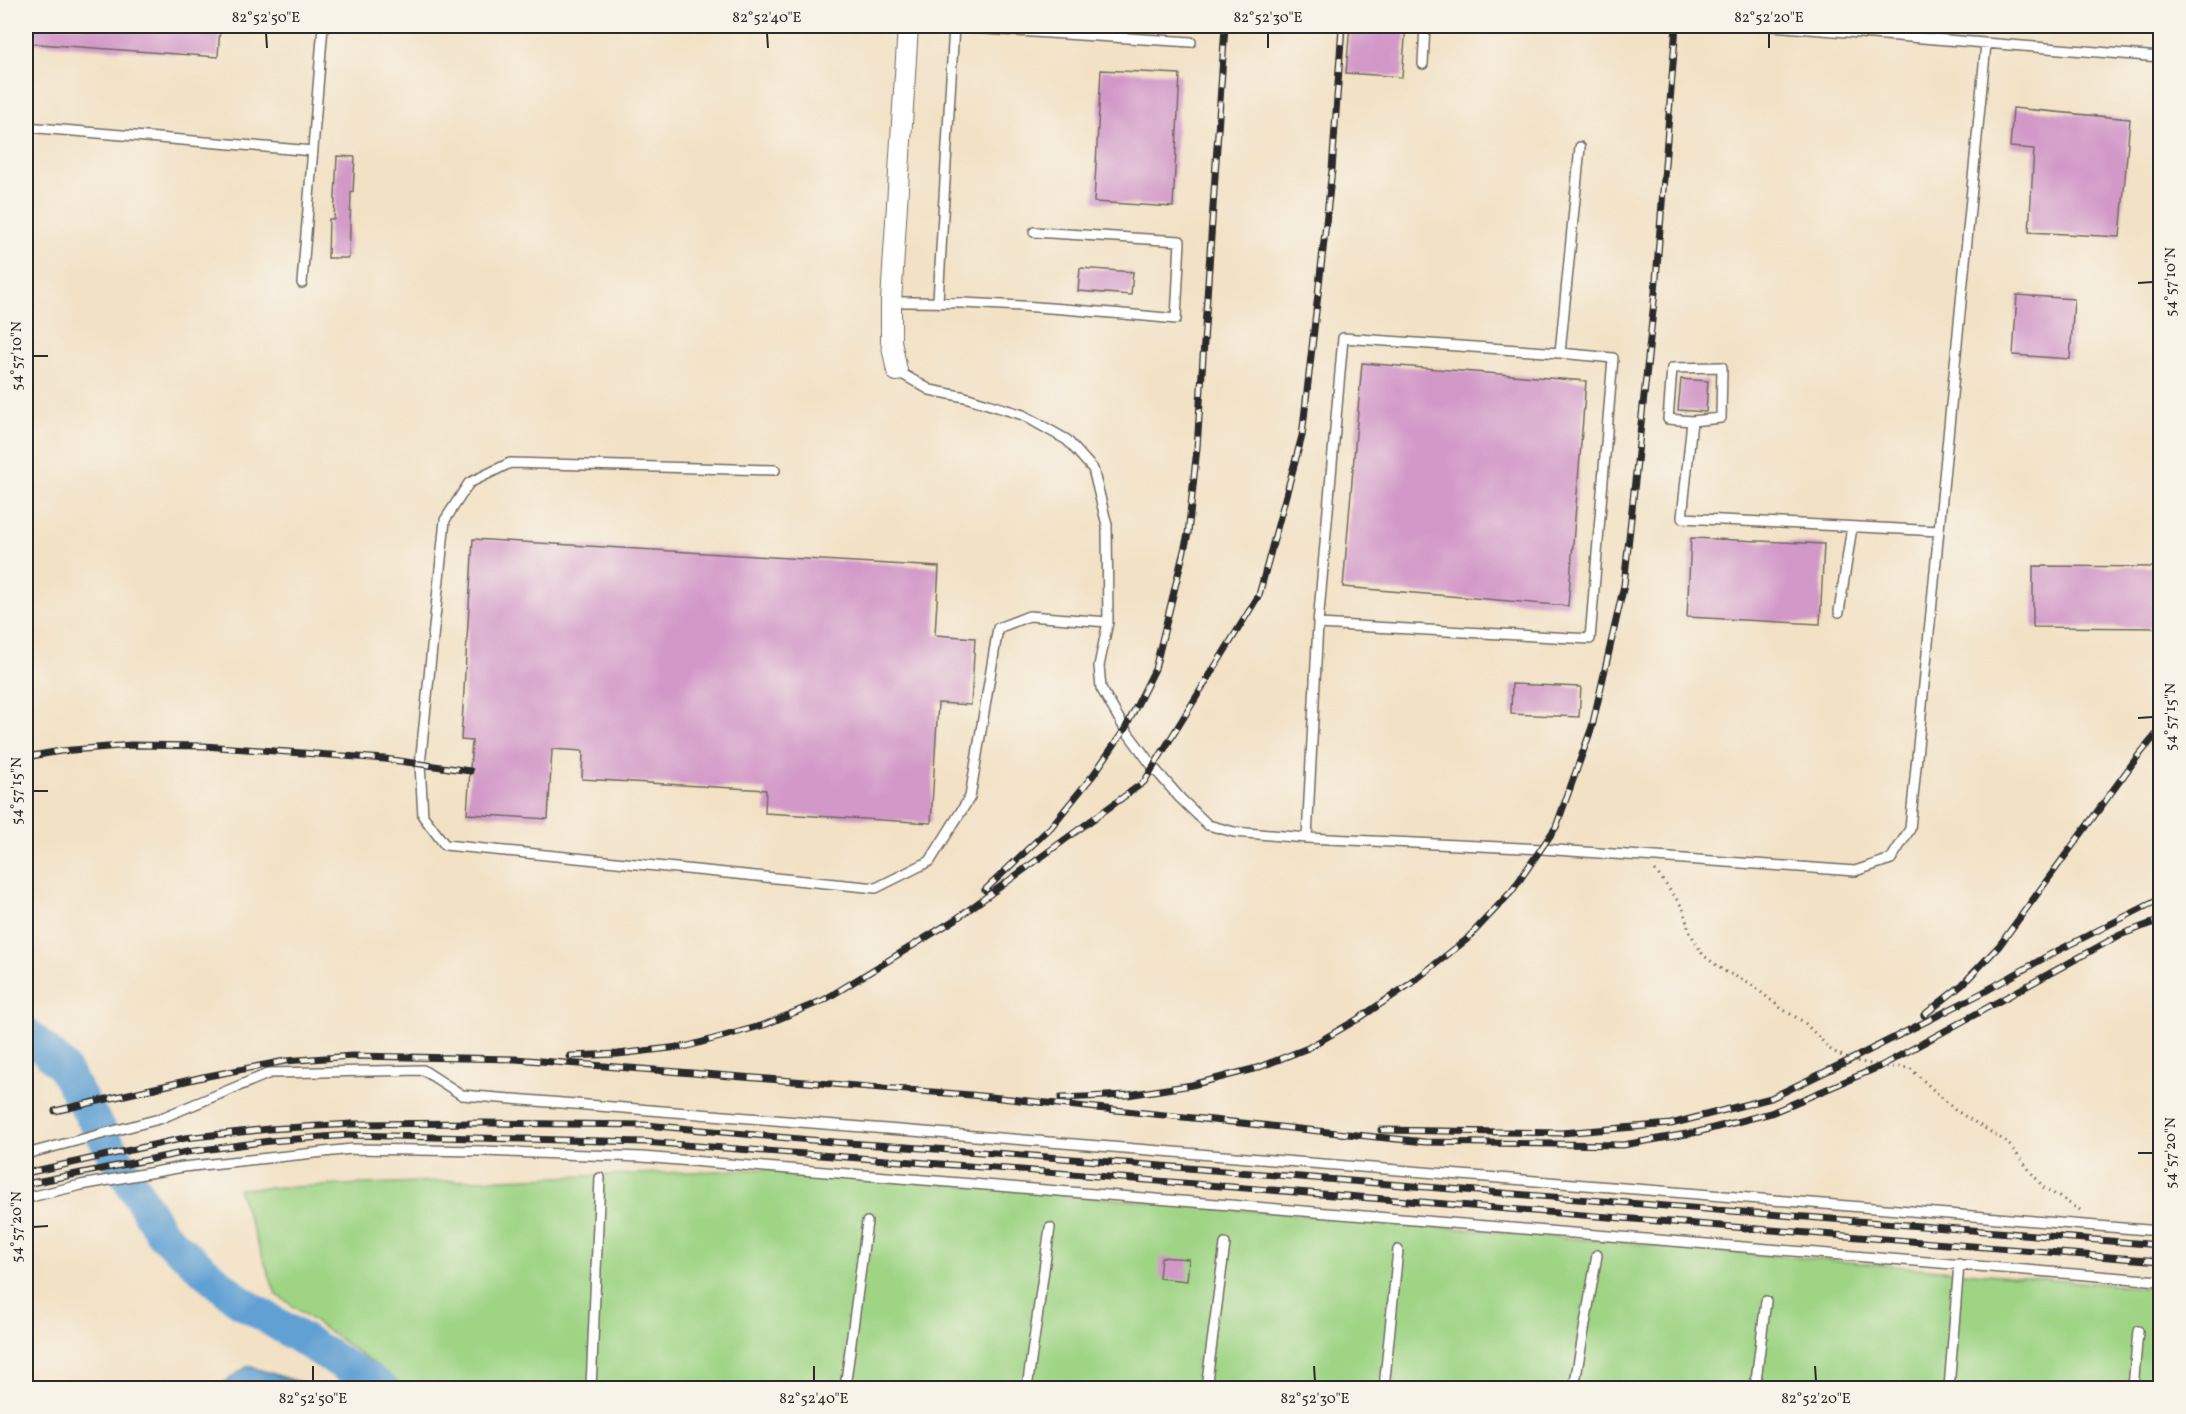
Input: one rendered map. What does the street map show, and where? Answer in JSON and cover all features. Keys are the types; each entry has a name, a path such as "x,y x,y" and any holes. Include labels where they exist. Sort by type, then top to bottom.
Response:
{"street":[{"path":"897,371 891,341 891,302 908,26"}],"lane":[{"path":"302,283 323,26"},
{"path":"938,301 954,26 1191,42"},
{"path":"1423,64 1425,26"},
{"path":"1772,26 2160,57"},
{"path":"897,371 930,390 965,397 1023,415 1067,440 1093,469 1107,525 1108,622 1099,666 1101,688 1125,729 1180,798 1208,825 1234,832 1307,838 1645,856 1855,871 1891,859 1910,830 1986,44"},
{"path":"26,128 313,151"},
{"path":"1560,353 1580,147"},
{"path":"891,302 938,301 1034,306 1176,319 1180,241 1034,232"},
{"path":"1307,838 1318,624 1343,338 1613,358 1590,639 1318,624"},
{"path":"1722,367 1721,418 1692,421 1668,419 1672,368 1722,367"},
{"path":"1692,421 1682,518 1939,531"},
{"path":"775,470 510,463 469,483 445,520 420,765 423,816 445,845 876,888 930,861 970,797 998,628 1029,616 1108,622"},
{"path":"1839,612 1852,527"},
{"path":"26,1154 159,1119 270,1073 423,1070 462,1095 2160,1231"},
{"path":"26,1198 81,1185 183,1167 352,1149 505,1152 654,1158 2160,1281"},
{"path":"591,1389 600,1178"},
{"path":"845,1389 867,1222"},
{"path":"1027,1389 1050,1228"},
{"path":"1206,1389 1225,1244"},
{"path":"1384,1389 1398,1251"},
{"path":"1574,1389 1597,1254"},
{"path":"1949,1389 1959,1264"},
{"path":"1755,1389 1766,1301"},
{"path":"2133,1389 2138,1331"}],"path":[{"path":"1645,856 1683,909 1689,932 1703,955 1724,971 1748,982 1782,1009 1804,1022 1831,1050 1840,1055 1850,1060 1881,1066 1911,1068 1955,1110 2007,1142 2043,1187 2106,1227"}],"green space":[{"path":"768,1169 2160,1289 2160,1388 408,1388 276,1294 238,1189"}],"water":[{"path":"248,1366 315,1387 316,1388 216,1388"}],"building":[{"path":"26,26 220,26 218,57 26,43"},
{"path":"1350,26 1406,26 1402,77 1346,73"},
{"path":"1101,70 1180,74 1173,207 1094,202"},
{"path":"2013,108 2130,119 2120,237 2029,232 2034,149 2010,147"},
{"path":"337,156 355,157 353,192 351,192 349,258 328,258 329,219 334,219"},
{"path":"1080,268 1133,272 1131,295 1078,291"},
{"path":"2017,295 2074,299 2070,359 2013,355"},
{"path":"1362,363 1586,381 1568,606 1343,587"},
{"path":"1681,379 1708,381 1706,412 1678,410"},
{"path":"1691,538 1824,544 1820,624 1687,617"},
{"path":"473,539 939,567 935,635 975,638 971,705 938,703 931,823 765,813 766,790 582,779 583,751 552,749 548,819 467,814 472,741 461,740"},
{"path":"2033,566 2160,567 2160,628 2033,627"},
{"path":"1512,684 1581,687 1579,717 1511,714"},
{"path":"1161,1257 1189,1259 1187,1281 1159,1278"}],"waterway":[{"path":"26,1033 61,1065 161,1233 238,1300 382,1388"}],"railway":[{"path":"985,890 1051,827 1094,774 1125,729 1155,669 1188,534 1197,448 1225,26"},
{"path":"570,1056 618,1054 688,1046 764,1025 824,1000 956,919 1144,782 1259,595 1302,436 1332,170 1342,26"},
{"path":"1061,1098 1128,1095 1192,1085 1257,1068 1308,1048 1358,1019 1410,984 1466,940 1512,891 1556,827 1592,727 1624,585 1655,292 1676,26"},
{"path":"1924,1015 1962,985 1999,946 2138,756 2160,730"},
{"path":"26,757 61,751 131,745 204,746 385,759 470,771"},
{"path":"1381,1130 1561,1133 1671,1124 1771,1098 1982,993 2051,954 2160,899"},
{"path":"55,1111 285,1061 352,1056 515,1059 971,1095 1425,1142 1623,1145 1698,1132 1771,1113 1881,1066 2120,935 2160,920"},
{"path":"26,1173 185,1138 269,1129 352,1124 646,1125 833,1142 2160,1245"},
{"path":"26,1184 187,1152 270,1141 350,1135 644,1142 2160,1261"}]}
